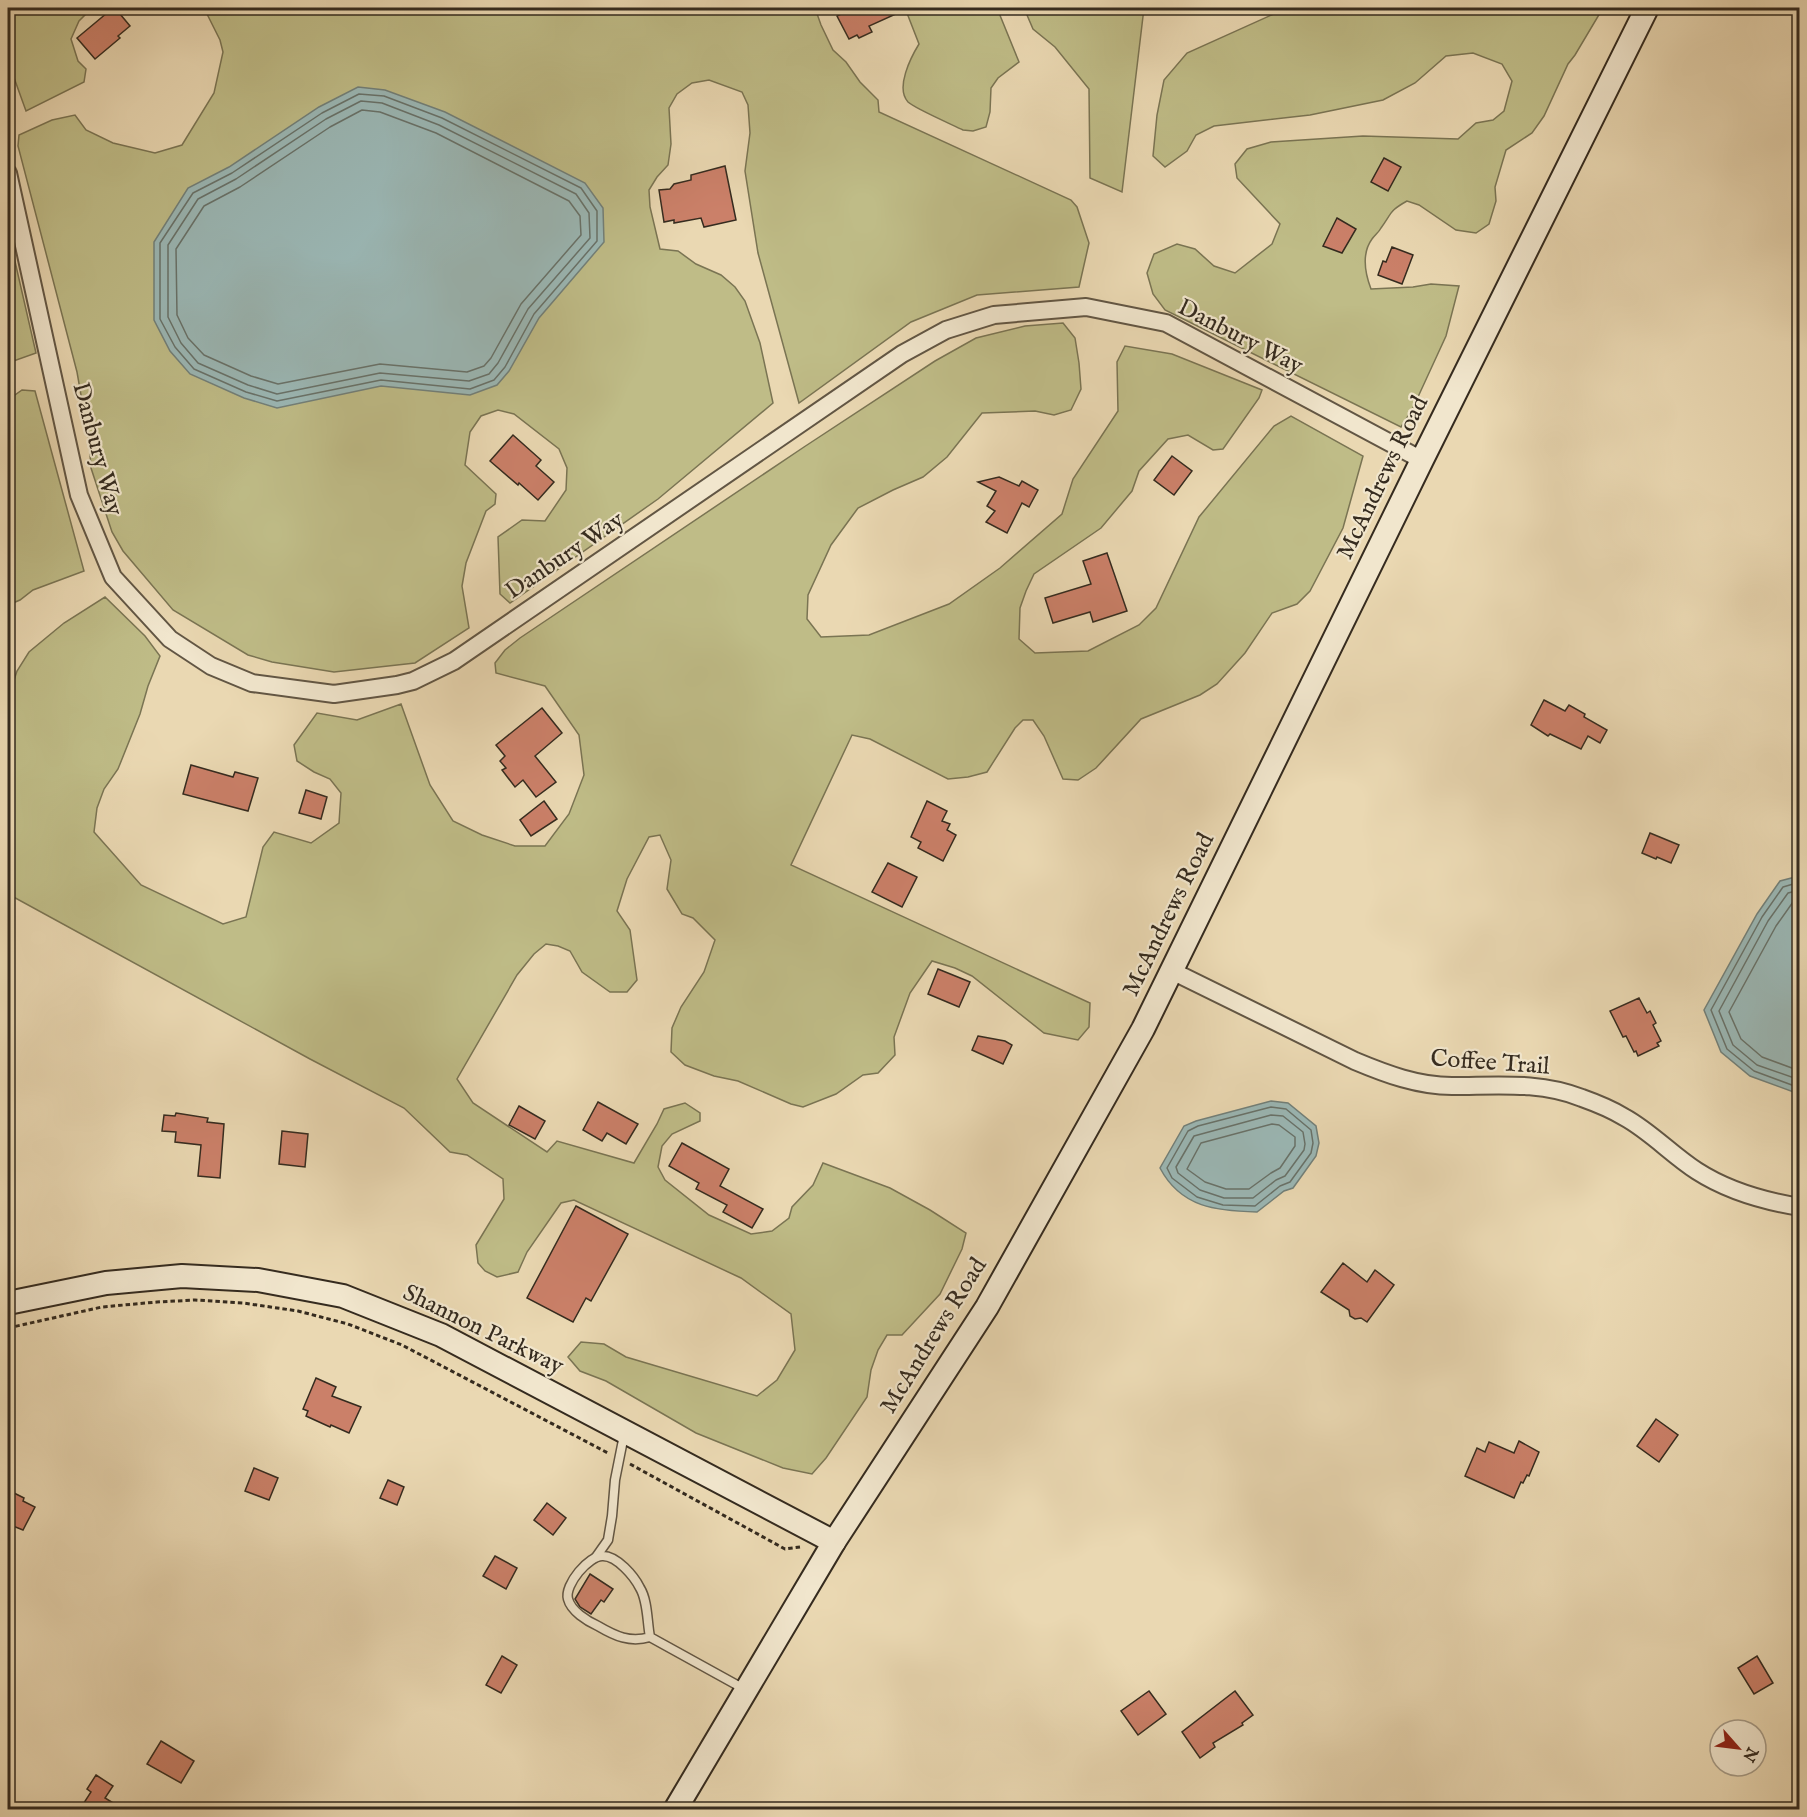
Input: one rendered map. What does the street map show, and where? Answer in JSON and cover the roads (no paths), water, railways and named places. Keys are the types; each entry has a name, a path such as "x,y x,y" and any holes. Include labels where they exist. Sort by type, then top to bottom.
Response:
{"main road":[{"name":"McAndrews Road","path":"675,1809 834,1542 987,1307 1143,1029 1647,8"},
{"name":"Shannon Parkway","path":"8,1303 106,1283 182,1276 258,1280 343,1296 441,1335 834,1542"}],"street":[{"name":"Danbury Way","path":"8,173 79,495 113,577 170,639 211,666 252,683 334,694 413,681 454,661 902,354 946,330 994,315 1086,307 1166,323 1422,460"},
{"name":"Coffee Trail","path":"1172,971 1385,1074 1417,1082 1450,1086 1532,1086 1581,1097 1625,1117 1697,1171 1731,1189 1769,1202 1800,1207"}],"lane":[{"path":"624,1431 608,1540 596,1557 571,1581 567,1591 568,1601 586,1619 617,1636 639,1641 650,1638 746,1690"},
{"path":"596,1557 604,1555 621,1564 634,1577 642,1590 650,1638"}],"water":[{"path":"358,87 385,90 445,112 585,183 603,208 604,242 539,318 509,371 497,385 470,395 381,386 277,408 244,398 190,374 170,351 154,320 154,242 188,188 229,167 319,107"},
{"path":"1799,876 1800,1094 1750,1076 1721,1052 1704,1010 1757,914 1780,881"},
{"path":"1271,1101 1288,1103 1316,1126 1319,1143 1316,1156 1293,1188 1284,1191 1257,1212 1201,1205 1178,1192 1160,1168 1184,1126"}]}
